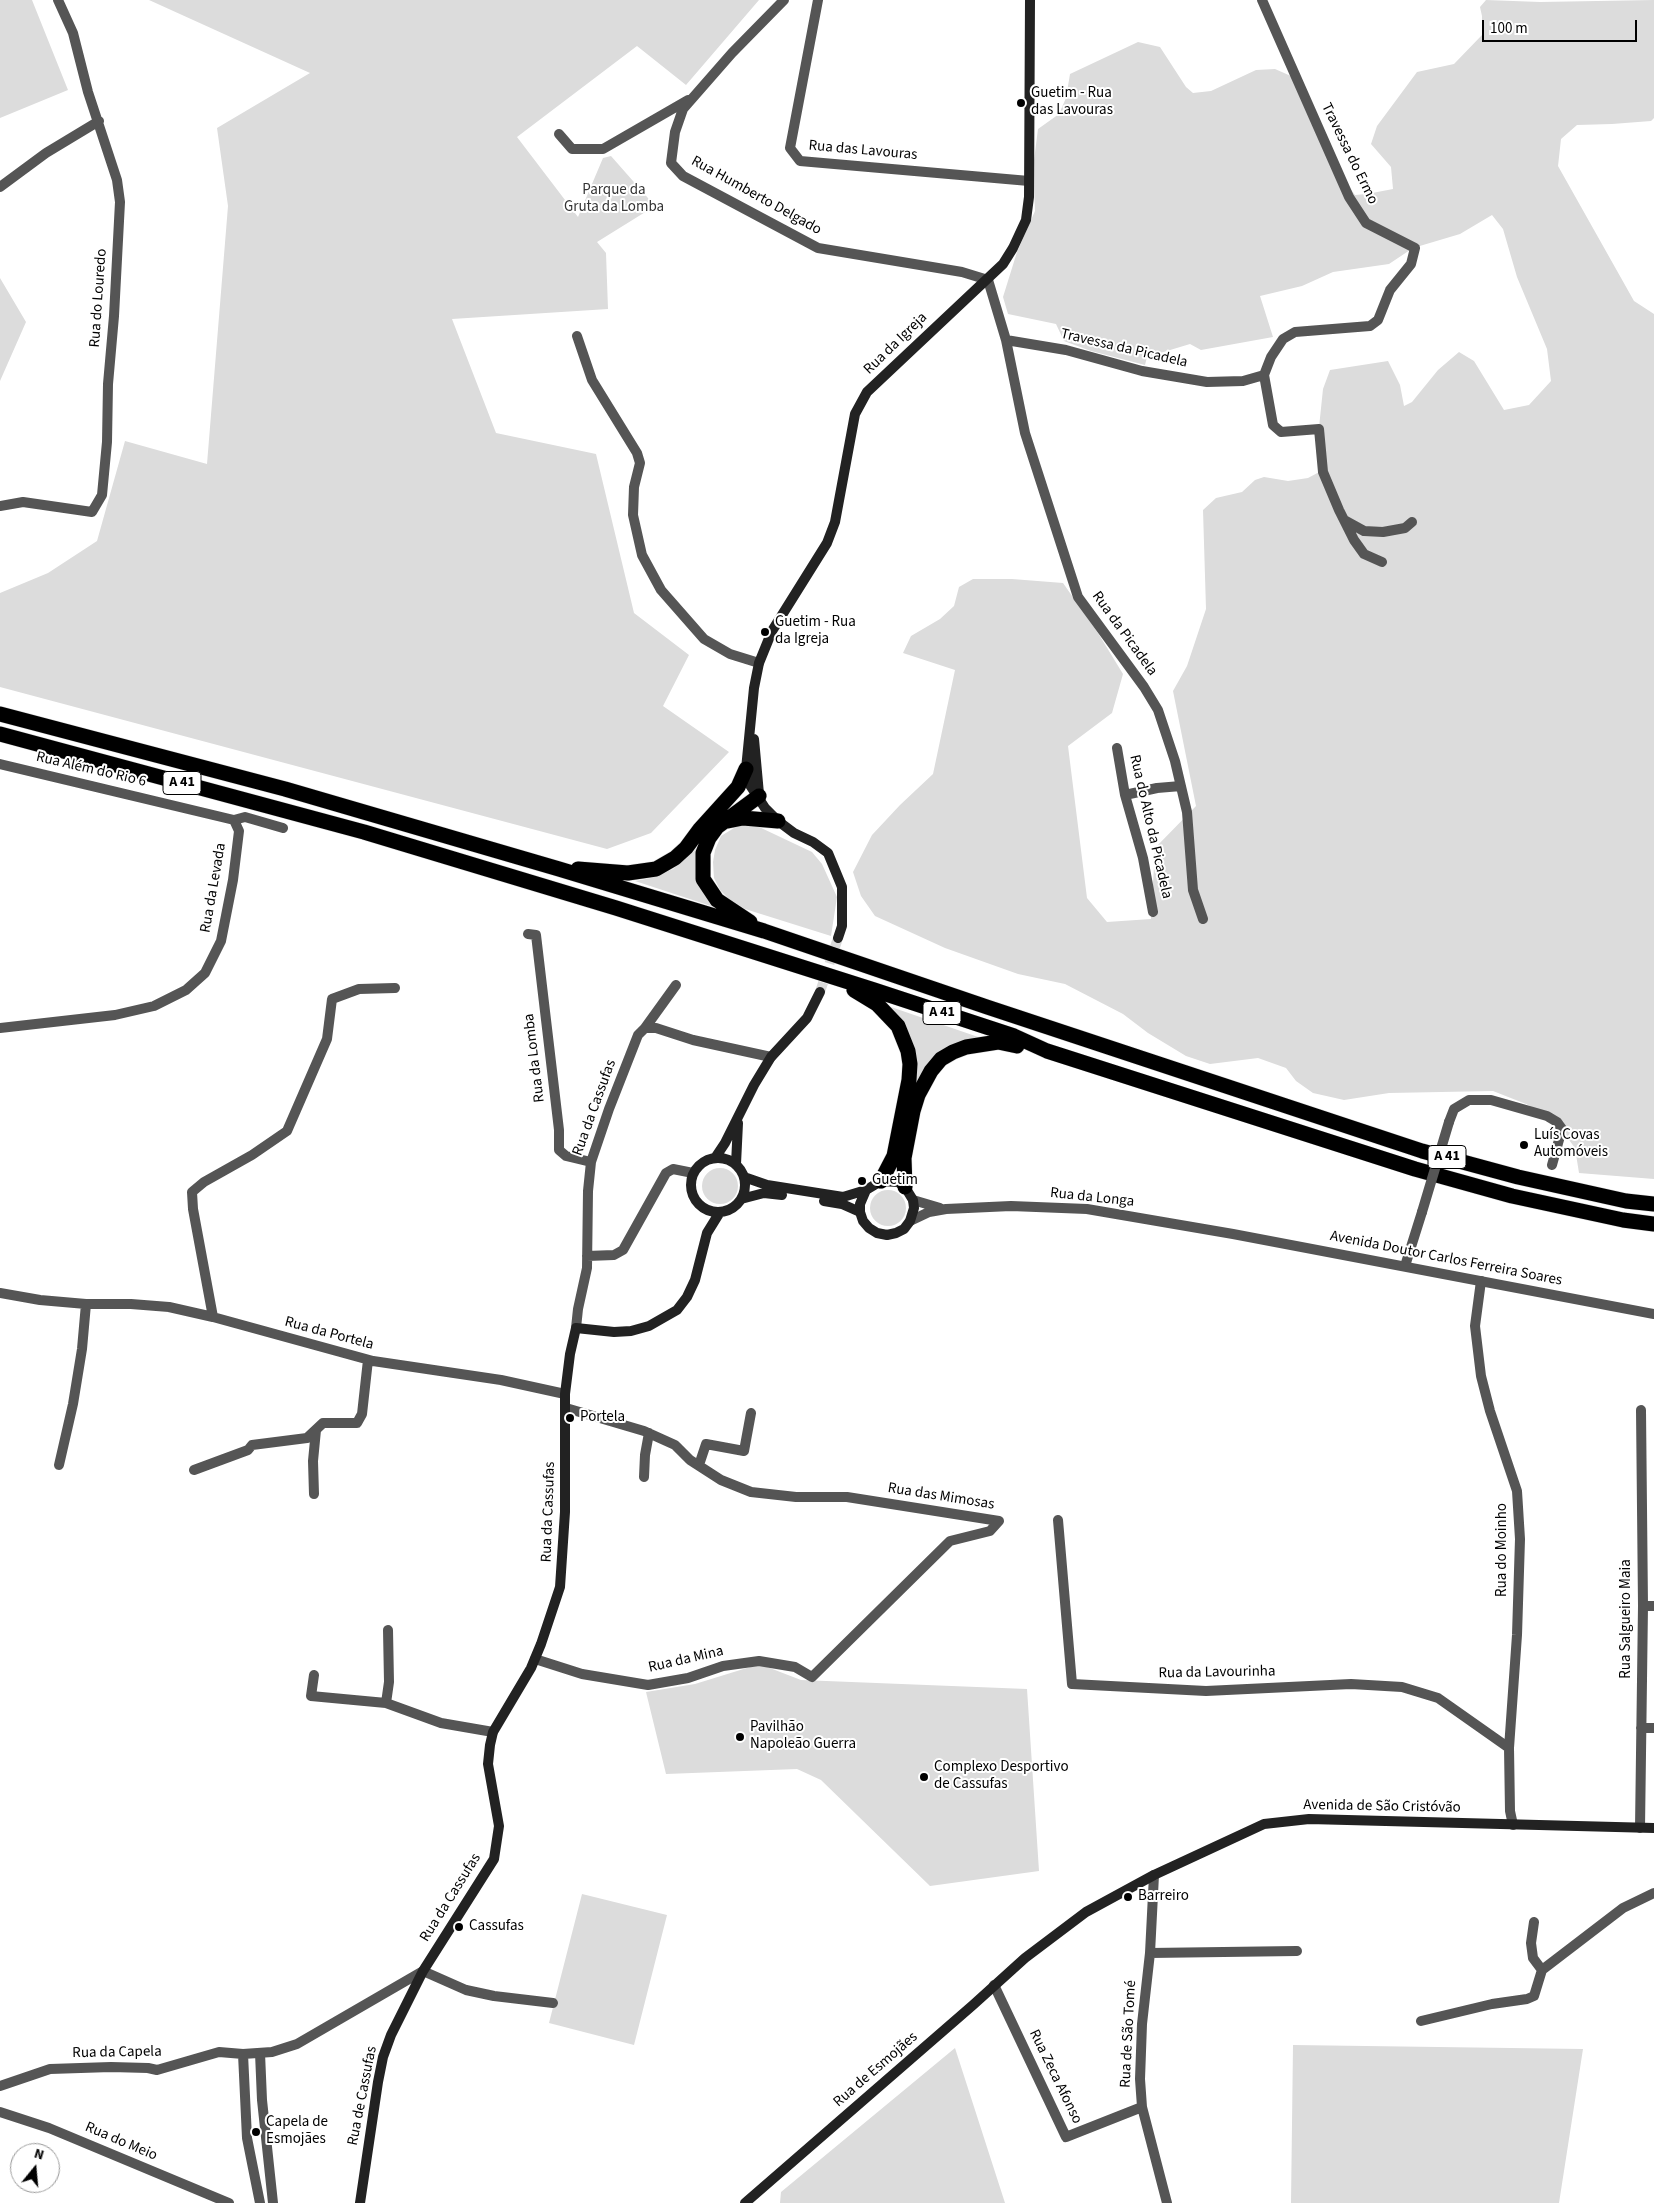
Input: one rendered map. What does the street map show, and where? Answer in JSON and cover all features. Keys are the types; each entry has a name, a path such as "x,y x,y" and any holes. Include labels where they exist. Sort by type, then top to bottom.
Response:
{"highway":[{"name":"A 41","path":"0,714 285,789 559,868 764,931 1422,1150 1518,1177 1626,1201 1654,1204"},
{"name":"A 41","path":"0,734 364,832 616,908 1014,1036 1047,1051 1415,1169 1512,1196 1623,1220 1654,1224"},
{"path":"746,769 738,787 720,816 703,853 703,879 717,900 764,931"},
{"path":"559,868 628,873 656,869 675,858 720,816 730,802 759,796"},
{"path":"720,816 778,821"},
{"path":"835,979 877,1004 889,1014 898,1026 908,1051 910,1064 909,1080 894,1156 881,1180"},
{"path":"905,1186 904,1158 913,1112 923,1085 941,1059 966,1047 998,1042 1047,1051"}],"main road":[{"name":"Rua da Igreja","path":"838,938 842,926 842,887 828,853 778,821 765,808 759,796 750,785 746,769 754,688 759,663 772,631 827,543 835,522 855,414 867,392 1003,264 1014,248 1026,220 1029,197 1030,0"},
{"name":"Rua da Igreja","path":"752,716 759,796"},
{"path":"715,1158 726,1143 771,1057 807,1018 820,992"},
{"path":"739,1115 736,1164 744,1177 745,1184 741,1199"},
{"path":"736,1164 722,1158 715,1158 706,1160 693,1172 690,1187 695,1200 700,1206 706,1210 720,1212 729,1210 741,1199 771,1193 842,1204 860,1212 860,1204 866,1190"},
{"path":"744,1177 767,1185 836,1196 851,1196 866,1190 881,1180 889,1180 905,1186 913,1200 914,1208 910,1222"},
{"path":"700,1206 707,1233"},
{"path":"576,1328 614,1332 631,1331 649,1326 677,1310 687,1297 695,1280 707,1233 720,1212"},
{"name":"Rua da Longa","path":"860,1212 863,1221 877,1233 887,1235 904,1228 910,1222"},
{"name":"Rua da Cassufas","path":"423,1971 494,1860 499,1826 488,1764 494,1732 535,1659 560,1587 565,1512 565,1394 570,1354 576,1328"},
{"name":"Avenida de São Cristóvão","path":"1025,1958 1086,1912 1154,1875 1264,1824 1309,1819 1513,1826 1654,1828"},
{"name":"Rua de Esmojães","path":"745,2203 1025,1958"},
{"name":"Rua de Cassufas","path":"360,2203 383,2057 391,2035 423,1971"}],"street":[{"name":"Rua do Louredo","path":"0,506 23,502 92,512 102,495 107,442 108,384 114,316 120,202 117,180 88,92 73,33 58,0"},
{"path":"559,134 572,149 603,149 660,114 693,97 732,52 784,0"},
{"name":"Rua das Lavouras","path":"818,0 790,148 800,161 1029,181"},
{"name":"Travessa do Ermo","path":"1262,0 1349,197 1366,223 1415,248 1410,264 1390,290 1378,320 1370,326 1295,332 1283,339 1271,357 1264,376"},
{"name":"Rua Humberto Delgado","path":"693,97 682,109 675,132 671,163 683,176 818,248 962,272 988,280"},
{"path":"0,187 46,153 99,121"},
{"name":"Rua da Picadela","path":"988,280 1006,340 1025,433 1078,597 1158,710 1175,761 1187,812 1193,890 1203,919"},
{"path":"576,336 592,380 638,453 640,463 634,487 633,514 642,555 661,590 704,639 730,654 759,663"},
{"name":"Travessa da Picadela","path":"1006,340 1066,350 1142,371 1207,382 1243,381 1264,376"},
{"path":"1264,376 1273,425 1281,432 1319,429 1323,472 1344,519 1364,554 1382,562"},
{"path":"1344,519 1364,530 1383,532 1405,528 1412,522"},
{"name":"Rua do Alto da Picadela","path":"1116,748 1125,795 1143,858 1153,912"},
{"name":"Rua Além do Rio 6","path":"0,764 234,820"},
{"path":"1125,795 1157,788 1181,786"},
{"path":"234,820 245,817 283,828"},
{"name":"Rua da Levada","path":"0,1028 115,1015 154,1006 186,990 205,973 220,941 233,880 239,831 234,820"},
{"name":"Rua da Lomba","path":"528,934 536,935 559,1130 558,1150 566,1156 591,1162"},
{"name":"Rua da Cassufas","path":"576,1328 587,1268 588,1192 591,1162 609,1109 638,1035 676,985"},
{"path":"214,1317 193,1208 192,1192 204,1182 252,1155 287,1131 327,1039 332,999 359,989 395,988"},
{"path":"645,1028 656,1028 693,1040 771,1057"},
{"path":"1404,1266 1454,1109 1468,1100 1491,1100 1547,1116 1557,1122 1562,1129 1552,1165"},
{"path":"587,1256 614,1255 623,1250 666,1173 672,1169 693,1172"},
{"name":"Rua da Longa","path":"913,1200 946,1208"},
{"name":"Rua da Longa","path":"910,1222 929,1212 946,1208 1011,1206 1087,1209 1233,1234"},
{"name":"Avenida Doutor Carlos Ferreira Soares","path":"1233,1234 1654,1314"},
{"name":"Rua do Moinho","path":"1481,1281 1475,1326 1481,1376 1490,1411 1517,1491 1520,1539 1518,1625 1509,1748 1510,1811 1513,1826"},
{"name":"Rua da Portela","path":"0,1293 40,1300 86,1304 131,1304 169,1307 214,1317 368,1360 501,1380 565,1394"},
{"path":"59,1464 73,1404 82,1349 86,1304"},
{"path":"194,1470 248,1450 252,1445 307,1438 323,1423 357,1423 362,1414 368,1360"},
{"name":"Rua das Mimosas","path":"566,1408 648,1433 675,1445 690,1460 721,1480 751,1492 796,1497 847,1497 999,1521 990,1531 950,1541 812,1677"},
{"name":"Rua Salgueiro Maia","path":"1640,1828 1643,1606 1641,1410"},
{"path":"699,1465 706,1444 744,1451 751,1413"},
{"path":"314,1494 313,1461 316,1430"},
{"path":"644,1477 648,1433"},
{"name":"Rua da Lavourinha","path":"1058,1520 1072,1684 1206,1691 1351,1684 1402,1687 1438,1698 1509,1748"},
{"path":"1643,1606 1654,1606"},
{"path":"386,1703 390,1682 388,1630"},
{"name":"Rua da Mina","path":"535,1659 582,1674 648,1685 688,1678 723,1666 759,1660 795,1667 812,1677"},
{"path":"314,1675 311,1696 386,1703 441,1723 494,1732"},
{"path":"1641,1728 1654,1728"},
{"name":"Rua de São Tomé","path":"1154,1875 1150,1953 1142,2024 1140,2079 1142,2107 1168,2203"},
{"path":"1422,2021 1534,1996 1542,1970 1623,1908 1654,1892"},
{"path":"1534,1922 1531,1943 1533,1958 1542,1970"},
{"path":"1150,1953 1297,1951"},
{"path":"423,1971 466,1990 494,1996 553,2003"},
{"name":"Rua da Capela","path":"0,2086 50,2069 111,2067 157,2070 219,2052 260,2054 298,2044 423,1971"},
{"name":"Rua Zeca Afonso","path":"994,1986 1066,2137 1142,2107"},
{"path":"243,2054 247,2138 260,2203"},
{"path":"260,2054 262,2100 274,2203"},
{"path":"246,2101 262,2100"},
{"name":"Rua do Meio","path":"0,2112 49,2128 229,2203"}],"green space":[{"path":"0,0 32,0 68,90 0,118"},
{"name":"Parque da Gruta da Lomba","path":"149,0 759,0 686,85 637,46 517,137 578,217 603,158 611,156 655,206 597,242 606,253 608,309 452,319 496,433 596,454 634,613 689,655 663,706 729,752 651,833 607,849 0,687 0,593 48,573 97,541 125,441 207,464 228,206 217,128 310,73"},
{"path":"1486,0 1540,2 1654,0 1654,118 1651,121 1577,125 1561,139 1558,166 1634,301 1654,314 1654,1179 1579,1173 1575,1148 1552,1117 1493,1091 1389,1093 1344,1100 1313,1093 1296,1081 1286,1068 1258,1058 1210,1064 1186,1056 1148,1033 1123,1014 1065,984 1018,974 945,948 875,916 861,896 853,872 872,835 933,774 955,670 903,653 911,636 940,619 954,606 959,587 973,579 1012,579 1063,583 1098,633 1123,674 1112,713 1068,746 1087,898 1107,922 1151,919 1155,848 1196,806 1173,691 1187,666 1206,609 1203,510 1216,498 1242,492 1255,480 1264,477 1288,481 1308,478 1323,470 1318,437 1323,389 1330,370 1388,361 1400,385 1404,406 1412,402 1438,370 1459,352 1474,361 1504,410 1529,405 1551,381 1547,349 1517,277 1503,229 1492,215 1460,234 1413,248 1389,264 1333,272 1302,286 1260,296 1273,337 1201,350 1190,344 1147,357 1145,365 1091,351 1064,341 1056,324 1008,314 1003,297 1017,252 1035,211 1033,168 1038,129 1059,114 1066,98 1070,74 1138,42 1160,47 1186,87 1193,93 1211,91 1256,70 1275,69 1300,80 1341,176 1355,195 1367,194 1393,189 1391,167 1371,144 1377,126 1417,72 1454,64 1482,35 1480,7"},
{"path":"0,278 26,322 0,381"},
{"path":"739,825 757,826 812,852 822,864 837,897 831,936 745,909 729,899 720,890 714,878 713,862 715,850 721,836"},
{"path":"703,840 714,907 635,881 651,878 673,869 694,851"},
{"path":"891,1007 984,1039 969,1042 912,1096"},
{"path":"720,1168 732,1174 738,1186 732,1198 720,1204 708,1198 702,1186 708,1174"},
{"path":"888,1190 900,1196 906,1208 900,1220 888,1226 876,1220 870,1208 876,1196"},
{"name":"Complexo Desportivo de Cassufas","path":"762,1665 801,1680 1027,1689 1039,1871 930,1886 821,1780 797,1769 666,1774 646,1692 695,1684"},
{"path":"582,1894 667,1915 634,2045 549,2023"},
{"path":"1293,2045 1583,2049 1559,2203 1291,2203"},
{"path":"955,2048 1005,2203 780,2203 781,2192"}],"tunnel":[{"path":"820,992 838,938"}],"place":[{"name":"Guetim - Rua das Lavouras","path":"1021,103"},
{"name":"Guetim - Rua da Igreja","path":"765,632"},
{"name":"Luís Covas Automóveis","path":"1524,1145"},
{"name":"Guetim","path":"862,1181"},
{"name":"Portela","path":"570,1418"},
{"name":"Pavilhão Napoleão Guerra","path":"740,1737"},
{"name":"Complexo Desportivo de Cassufas","path":"924,1777"},
{"name":"Barreiro","path":"1128,1897"},
{"name":"Cassufas","path":"459,1927"},
{"name":"Capela de Esmojães","path":"256,2132"}]}
